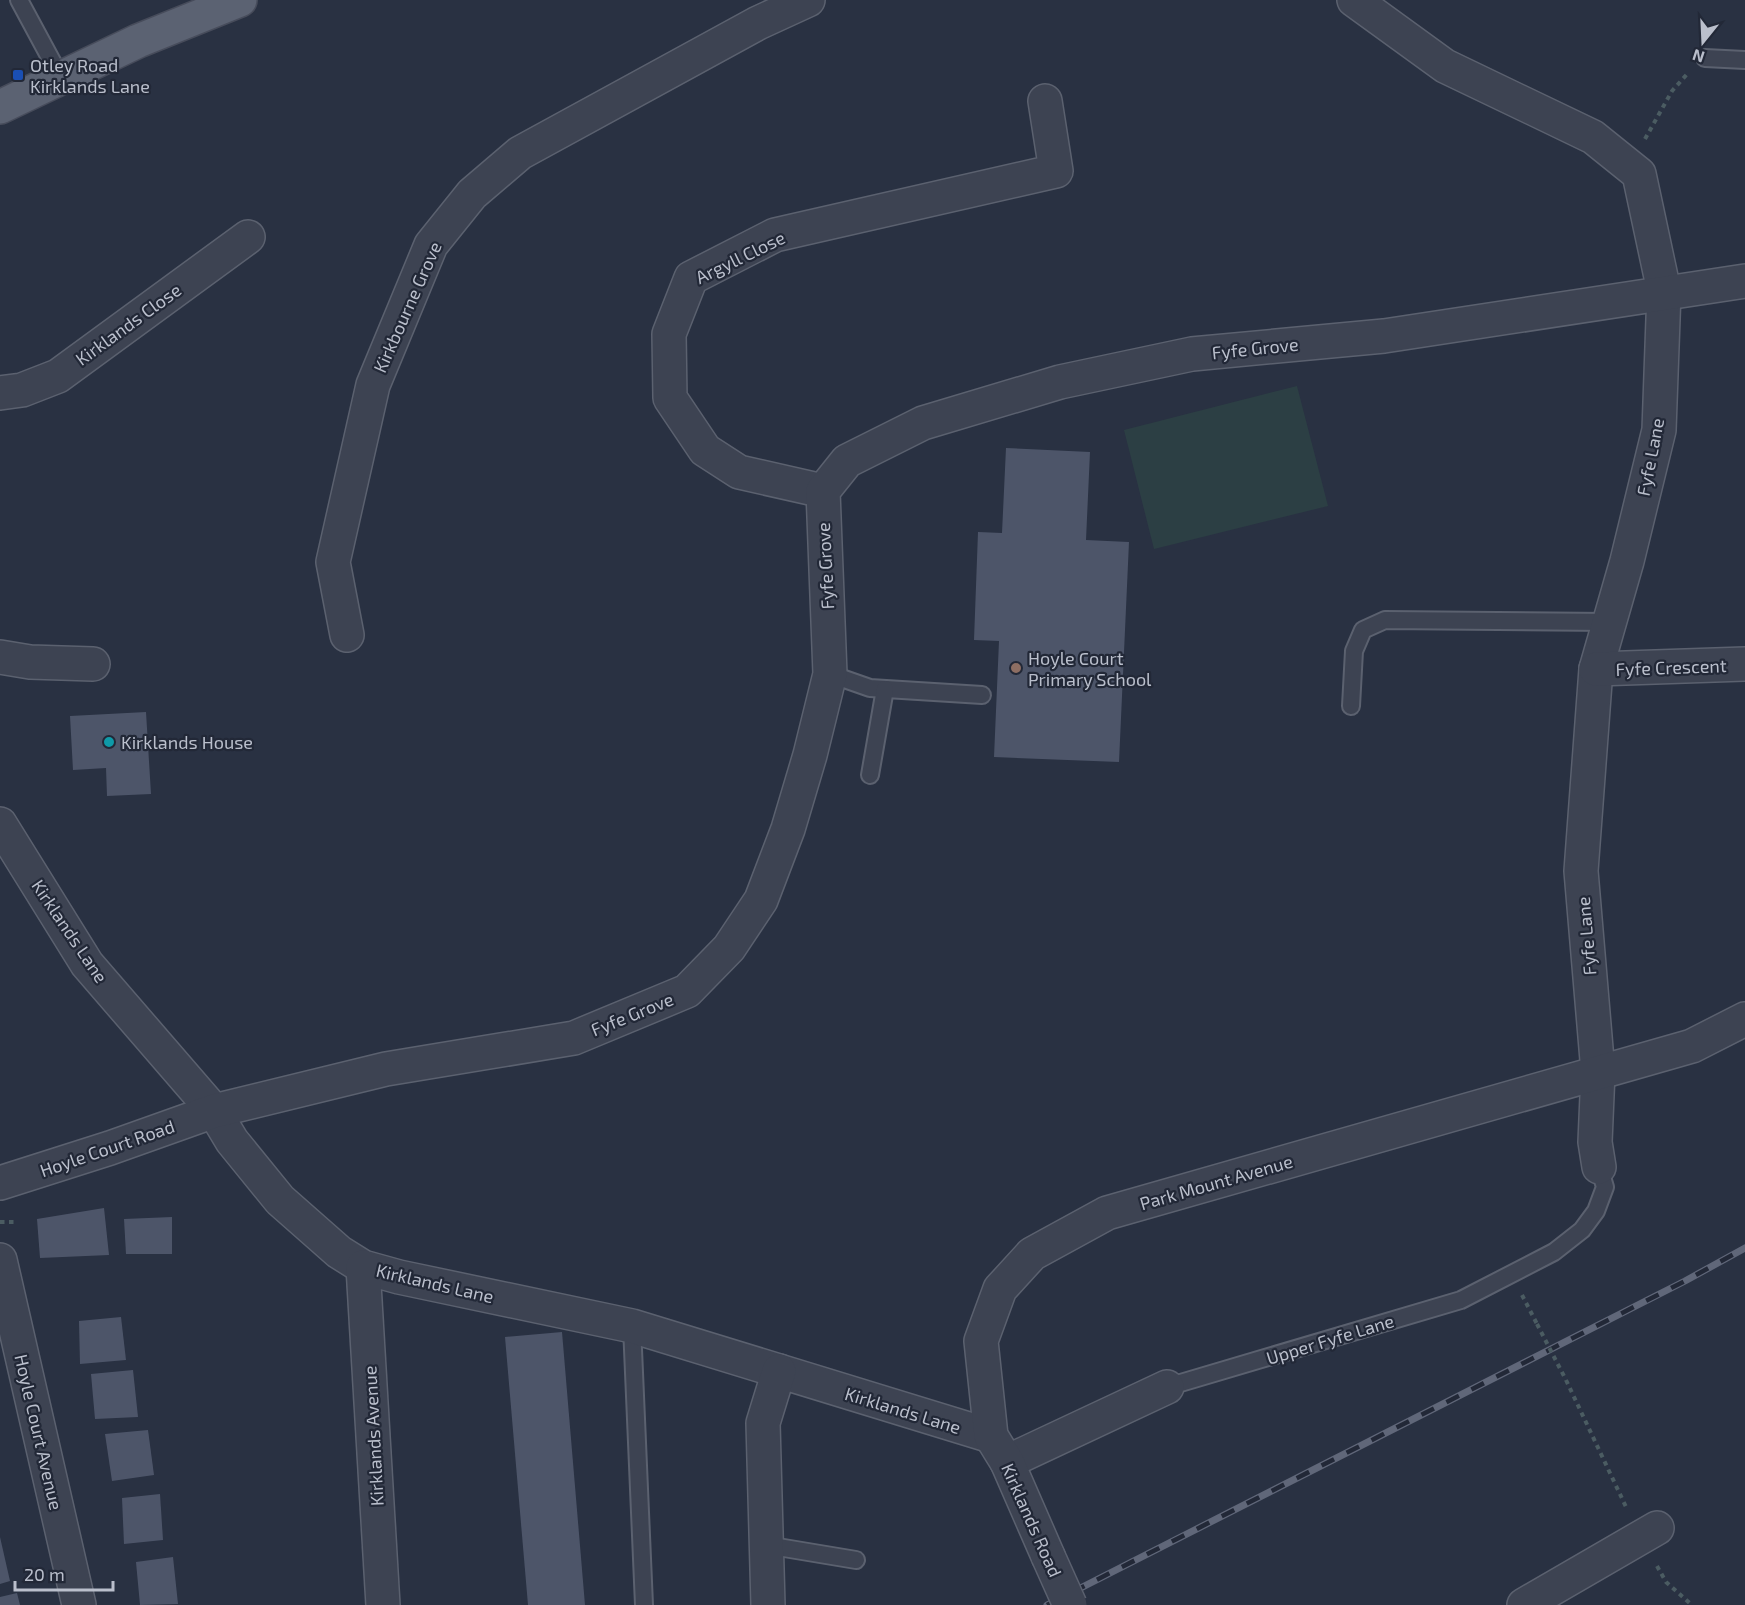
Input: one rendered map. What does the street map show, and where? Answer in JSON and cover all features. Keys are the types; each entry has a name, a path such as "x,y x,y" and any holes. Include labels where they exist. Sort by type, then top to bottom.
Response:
{"main road":[{"path":"0,107 138,41 228,2"}],"street":[{"name":"Kirkbourne Grove","path":"347,635 333,562 373,385 431,245 472,194 519,153 758,22 808,0"},
{"path":"1354,0 1446,66 1593,137 1640,174"},
{"name":"Argyll Close","path":"823,491 739,472 705,450 670,398 669,334 691,278 775,235 1059,184 1046,101"},
{"name":"Fyfe Lane","path":"1599,1167 1595,1142 1598,1072 1581,871 1596,669 1659,430 1664,291 1640,174"},
{"name":"Kirklands Close","path":"0,393 22,390 58,376 248,237"},
{"name":"Fyfe Grove","path":"213,1111 386,1069 574,1038 687,992 729,948 761,900 788,828 830,674 823,491 847,461 913,428 1060,382 1192,354 1384,336 1664,291 1745,281"},
{"path":"0,657 30,662 93,664"},
{"name":"Fyfe Crescent","path":"1596,669 1745,664"},
{"name":"Kirklands Lane","path":"0,824 87,964 213,1111 232,1141 280,1200 339,1252 363,1267 399,1277 632,1326 779,1371 999,1449"},
{"path":"1598,1072 1692,1046 1745,1019"},
{"name":"Park Mount Avenue","path":"999,1449 981,1341 1000,1289 1032,1254 1107,1213 1598,1072"},
{"name":"Hoyle Court Road","path":"0,1183 110,1148 213,1111"},
{"name":"Hoyle Court Avenue","path":"0,1260 79,1605"},
{"name":"Kirklands Avenue","path":"363,1267 383,1605"},
{"path":"768,1605 763,1423 779,1371"},
{"name":"Upper Fyfe Lane","path":"999,1449 1167,1387"},
{"name":"Kirklands Road","path":"999,1449 1071,1605"},
{"path":"1524,1605 1653,1530"}],"lane":[{"path":"19,0 61,78"},
{"path":"1705,58 1745,60"},
{"path":"1351,706 1354,651 1363,630 1385,620 1610,621"},
{"path":"830,674 870,688 982,695"},
{"path":"870,775 885,689"},
{"name":"Upper Fyfe Lane","path":"1167,1387 1461,1300 1554,1252 1582,1230 1596,1210 1605,1187 1599,1167"},
{"path":"632,1326 644,1605"},
{"path":"766,1545 856,1560"}],"path":[{"path":"1640,174 1640,149 1661,109 1682,78 1705,58"},
{"path":"0,1222 16,1222"},
{"path":"1511,1274 1566,1380 1653,1530 1666,1582 1692,1605"}],"green space":[{"path":"1297,386 1328,506 1154,549 1124,430"}],"building":[{"path":"1006,448 1090,452 1086,540 1129,542 1119,762 994,757 999,641 974,640 978,532 1002,533"},
{"name":"Kirklands House","path":"146,712 151,794 107,796 106,768 73,770 70,716"},
{"path":"104,1208 109,1255 40,1258 37,1219"},
{"path":"172,1217 172,1254 126,1254 124,1219"},
{"path":"121,1317 126,1360 80,1364 79,1321"},
{"path":"562,1332 585,1605 528,1605 505,1337"},
{"path":"133,1370 138,1417 95,1419 91,1374"},
{"path":"148,1430 154,1475 112,1481 105,1434"},
{"path":"160,1494 163,1540 124,1544 122,1498"},
{"path":"0,1537 10,1581 0,1584"},
{"path":"173,1557 178,1604 140,1605 136,1562"},
{"path":"17,1593 20,1605 0,1605 0,1597"}],"railway":[{"path":"1047,1605 1685,1281 1745,1248"}],"place":[{"name":"Otley Road Kirklands Lane","path":"18,75"},
{"name":"Hoyle Court Primary School","path":"1016,668"},
{"name":"Kirklands House","path":"109,742"}]}
